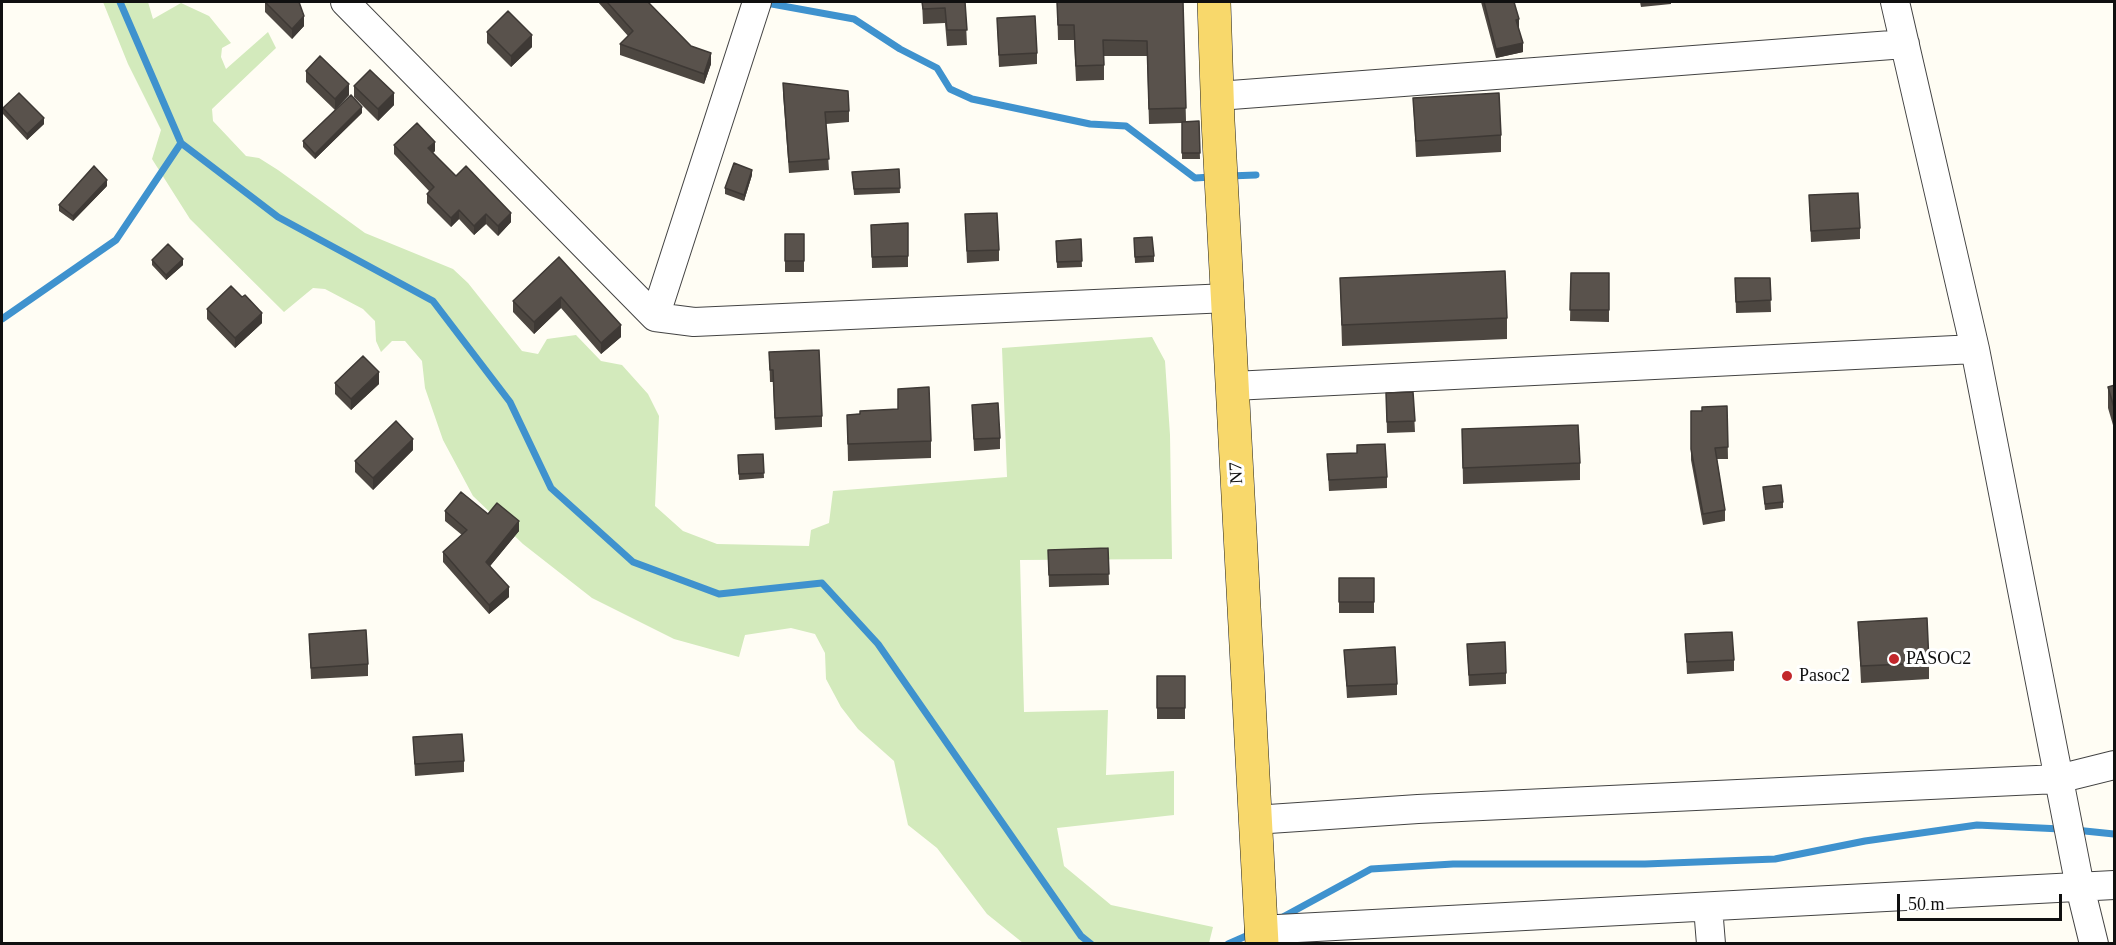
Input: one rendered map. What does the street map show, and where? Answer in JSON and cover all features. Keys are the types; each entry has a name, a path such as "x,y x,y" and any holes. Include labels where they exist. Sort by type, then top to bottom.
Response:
{"main road":[{"name":"N7","path":"1214,2 1260,937"}],"street":[{"path":"345,2 655,317 694,322 1228,298"},
{"path":"655,317 757,2"},
{"path":"1895,2 1975,349 2058,778 2094,944"},
{"path":"1218,96 1905,44"},
{"path":"1233,386 1975,349"},
{"path":"1254,820 1418,809 2058,778 2115,765"},
{"path":"1260,937 1708,907 2115,885"},
{"path":"1708,907 1711,944"}],"green space":[{"path":"103,2 148,2 153,19 181,3 209,16 231,43 222,48 221,57 226,69 268,32 276,48 212,109 213,121 246,156 259,158 278,170 365,233 453,269 468,283 522,351 538,354 547,339 576,335 601,361 622,365 648,394 659,416 655,506 683,531 717,544 809,546 811,530 829,523 833,491 1007,477 1002,348 1152,337 1165,361 1170,435 1172,559 1020,560 1024,712 1108,710 1106,775 1174,771 1174,815 1057,828 1064,866 1111,905 1213,927 1209,943 1023,943 987,914 937,848 908,825 894,761 858,729 841,707 826,679 825,653 815,634 791,628 745,635 739,657 674,639 592,598 523,544 473,496 443,440 425,388 422,361 405,341 392,341 381,352 376,341 375,321 363,309 325,289 313,288 284,312 190,219 152,159 161,130 128,64"}],"building":[{"path":"265,2 299,2 304,16 292,29"},
{"path":"607,2 648,2 691,46 711,53 704,74 620,44 633,31"},
{"path":"922,2 965,2 967,30 947,30 945,8 923,9"},
{"path":"1057,2 1183,2 1186,108 1149,109 1147,41 1103,40 1104,65 1076,66 1074,25 1058,25"},
{"path":"1484,2 1514,2 1519,19 1516,20 1523,43 1496,49"},
{"path":"508,11 532,35 511,56 487,32"},
{"path":"1035,16 1037,53 999,55 997,18"},
{"path":"320,56 349,84 335,99 306,71"},
{"path":"370,70 394,93 378,109 354,86"},
{"path":"783,83 848,91 849,111 825,112 829,159 789,162"},
{"path":"19,93 44,118 27,134 3,108"},
{"path":"1499,93 1501,135 1416,141 1413,98"},
{"path":"351,95 362,107 315,154 303,141"},
{"path":"1199,121 1200,153 1182,153 1182,122"},
{"path":"417,123 435,142 428,148 456,176 466,166 511,213 498,226 486,214 474,226 459,210 451,218 427,194 434,187 394,145"},
{"path":"734,163 752,170 744,195 725,188"},
{"path":"94,166 107,180 73,216 59,205"},
{"path":"899,169 900,188 854,189 852,172"},
{"path":"1858,193 1860,228 1811,231 1809,195"},
{"path":"997,213 999,250 967,251 965,214"},
{"path":"908,223 908,256 872,257 871,225"},
{"path":"785,234 804,234 804,261 785,261"},
{"path":"1152,237 1154,256 1135,257 1134,238"},
{"path":"1081,239 1082,261 1057,262 1056,241"},
{"path":"168,244 183,259 166,275 152,260"},
{"path":"559,257 621,325 601,343 561,297 534,322 513,301"},
{"path":"1505,271 1507,318 1342,325 1340,278"},
{"path":"1571,273 1609,273 1609,310 1570,310"},
{"path":"1735,278 1770,278 1771,300 1736,302"},
{"path":"231,286 242,297 245,295 262,313 235,338 207,309"},
{"path":"819,350 822,416 775,418 773,370 770,370 769,352"},
{"path":"363,356 379,372 351,399 335,383"},
{"path":"2115,385 2115,411 2108,387"},
{"path":"929,387 931,441 848,444 847,415 860,414 860,411 898,409 898,389"},
{"path":"1413,392 1415,421 1387,422 1386,393"},
{"path":"998,403 1000,438 974,439 972,405"},
{"path":"1727,406 1728,447 1715,448 1725,510 1703,514 1691,449 1691,411 1702,411 1702,407"},
{"path":"396,421 413,439 373,478 355,461"},
{"path":"1578,425 1580,463 1463,468 1462,429"},
{"path":"1385,444 1387,477 1329,480 1327,454 1357,453 1357,445"},
{"path":"763,454 764,473 739,474 738,455"},
{"path":"1781,485 1783,502 1765,504 1763,487"},
{"path":"461,492 488,514 497,503 519,521 486,562 509,587 489,605 443,552 467,530 445,511"},
{"path":"1108,548 1109,574 1049,575 1048,550"},
{"path":"1339,578 1374,578 1374,602 1339,602"},
{"name":"PASOC2","path":"1927,618 1929,663 1861,666 1858,622"},
{"path":"366,630 368,664 311,668 309,634"},
{"path":"1732,632 1734,660 1687,662 1685,634"},
{"path":"1505,642 1506,673 1469,675 1467,644"},
{"path":"1395,647 1397,684 1347,686 1344,650"},
{"path":"1157,676 1185,676 1185,708 1157,708"},
{"path":"462,734 464,761 415,764 413,737"}],"waterway":[{"path":"120,2 181,143 278,217 433,301 510,402 551,488 633,562 719,594 822,583 878,644 1081,936 1091,944"},
{"path":"761,2 854,19 900,49 937,68 950,89 972,99 1090,124 1126,126 1195,178 1212,177"},
{"path":"2,319 116,240 181,143"},
{"path":"1229,176 1256,175"},
{"path":"1281,918 1371,869 1453,864 1645,864 1775,859 1865,841 1977,825 2061,829"},
{"path":"2075,830 2114,834"},
{"path":"1228,944 1253,933"}],"place":[{"name":"PASOC2","path":"1894,659"},
{"name":"Pasoc2","path":"1787,676"}]}
